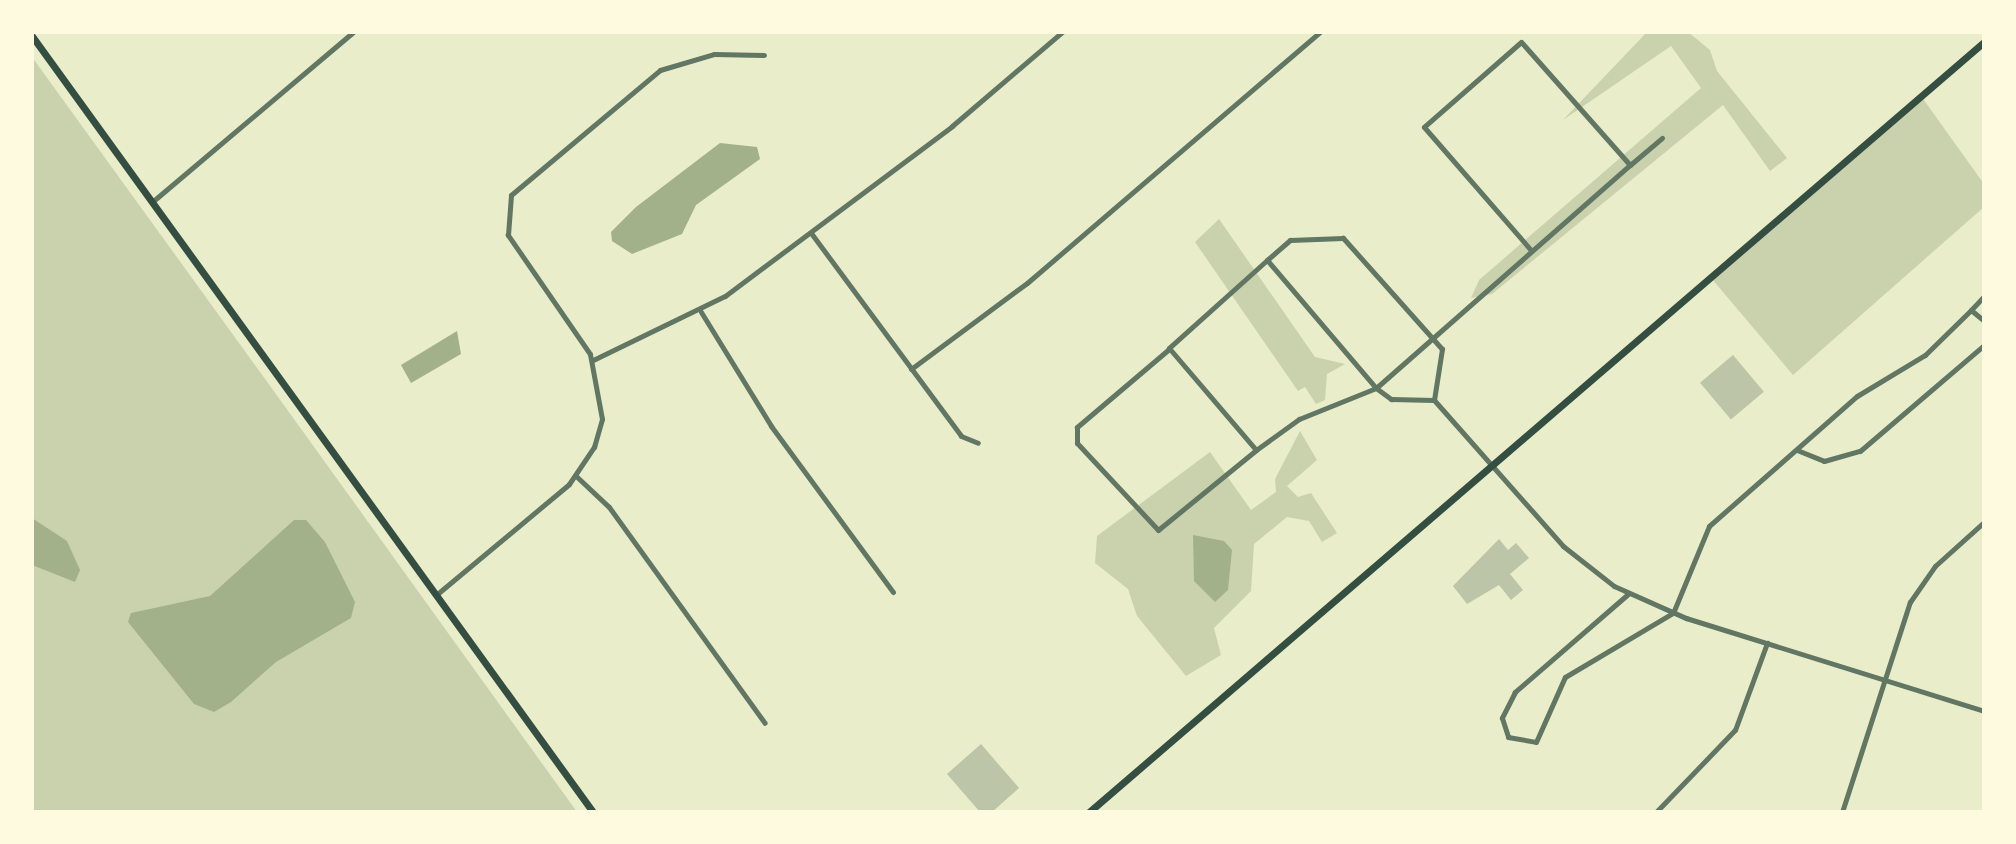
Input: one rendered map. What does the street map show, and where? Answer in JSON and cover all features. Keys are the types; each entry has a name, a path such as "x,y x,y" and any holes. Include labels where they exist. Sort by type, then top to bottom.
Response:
{"main road":[{"path":"32,36 593,812"},
{"path":"1089,812 1984,42"}],"street":[{"path":"151,202 353,32"},
{"path":"593,360 701,312 811,233 1062,32"},
{"path":"911,369 1027,283 1320,32"},
{"path":"1531,250 1424,127 1521,42 1630,165"},
{"path":"436,595 576,476 602,419 593,360 508,235 511,195 660,70 714,54 764,55"},
{"path":"1434,400 1443,360 1434,335 1343,238 1290,240 1077,427 1077,443 1158,530 1299,419 1376,388 1434,335 1531,250 1662,138"},
{"path":"811,233 961,436 978,443"},
{"path":"1267,260 1376,388 1391,399 1434,400 1563,546 1628,594 1673,613 1984,711"},
{"path":"1628,594 1515,692 1502,718 1508,737 1536,742 1565,677 1673,613 1709,526 1857,396 1925,355 1984,296"},
{"path":"1971,310 1984,321"},
{"path":"701,312 763,414 893,592"},
{"path":"1797,450 1824,461 1860,451 1984,345"},
{"path":"1169,348 1256,450"},
{"path":"576,476 609,507 765,723"},
{"path":"1842,812 1883,680 1921,583 1984,522"},
{"path":"1656,812 1735,730 1767,643"}],"shaded area":[{"path":"1647,32 1688,32 1710,50 1717,71 1787,158 1770,171 1723,105 1492,294 1471,298 1479,280 1701,88 1671,46 1563,120"},
{"path":"32,57 268,383 577,812 32,812"},
{"path":"1921,96 1984,184 1984,207 1793,375 1712,279"},
{"path":"720,143 757,147 760,159 696,205 682,234 632,254 612,241 611,232 636,207"},
{"path":"1219,219 1315,357 1345,364 1327,374 1325,400 1316,404 1305,387 1298,391 1195,242"},
{"path":"457,331 461,354 411,383 401,365"},
{"path":"1300,431 1317,460 1287,486 1298,497 1311,493 1337,533 1322,542 1309,521 1287,517 1254,544 1251,591 1214,628 1221,655 1186,676 1137,616 1128,589 1095,563 1097,536 1210,452 1251,510 1276,492 1275,479"},
{"path":"32,518 67,541 80,570 75,582 32,565"},
{"path":"294,520 306,520 325,542 355,602 351,618 276,662 231,702 214,712 194,704 128,622 131,613 210,596"},
{"path":"1193,535 1224,541 1232,550 1228,590 1215,602 1194,581"}],"building":[{"path":"1733,355 1764,392 1731,419 1700,383"},
{"path":"1499,539 1508,550 1516,543 1529,558 1510,574 1523,590 1511,600 1499,585 1467,604 1453,586"},
{"path":"981,744 1019,788 992,812 980,812 947,774"}]}
